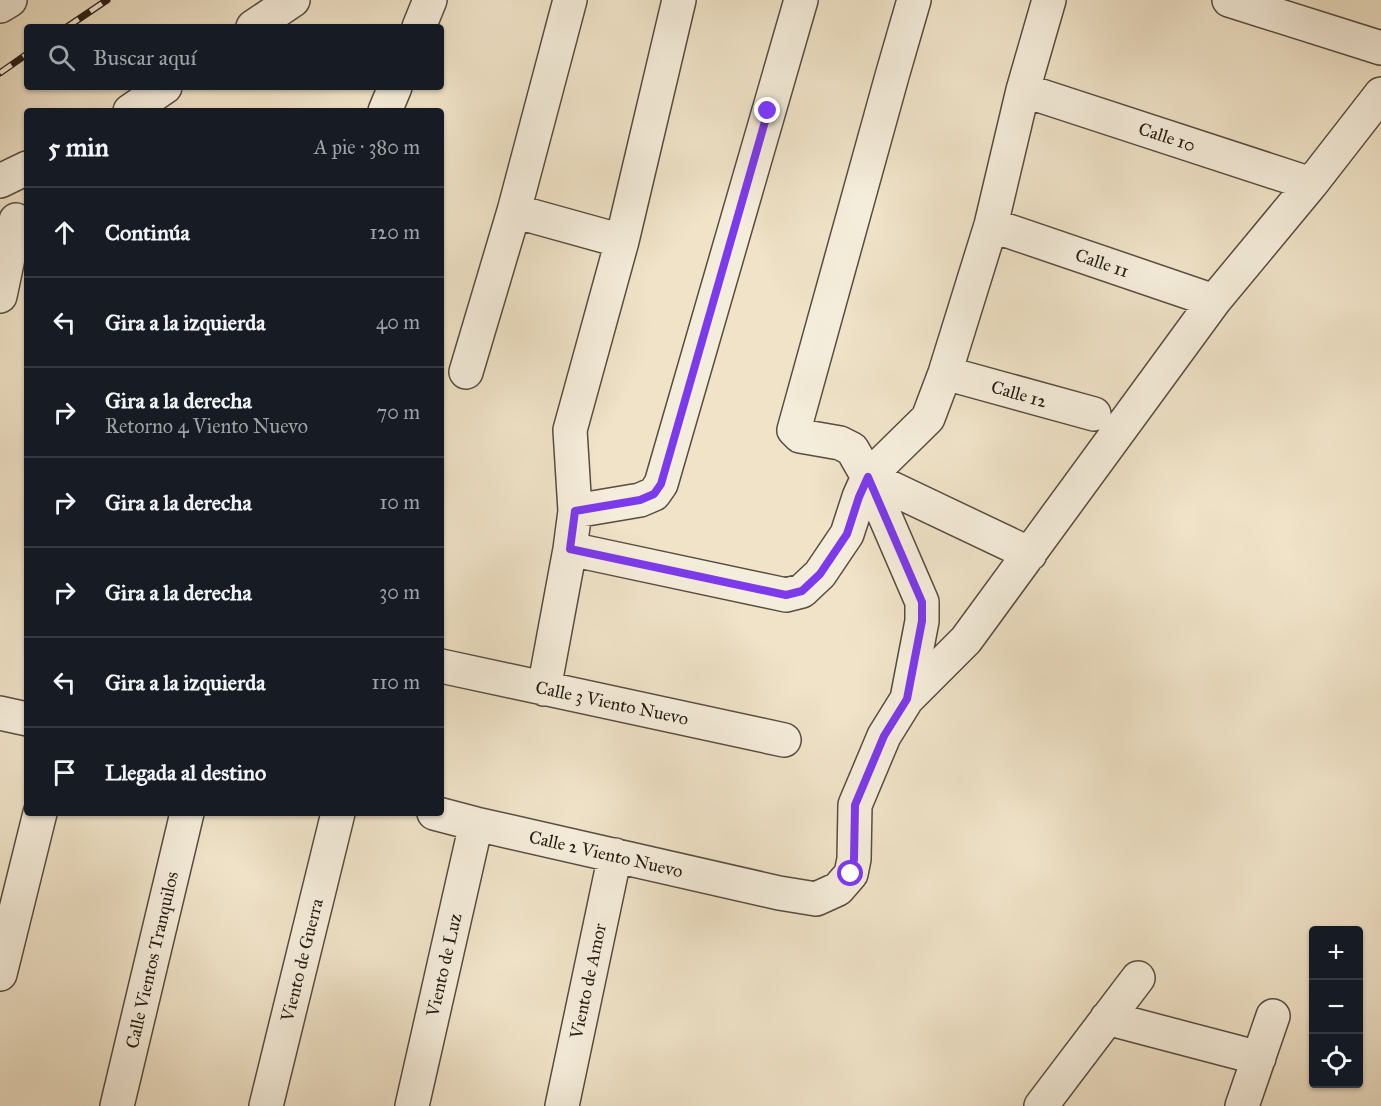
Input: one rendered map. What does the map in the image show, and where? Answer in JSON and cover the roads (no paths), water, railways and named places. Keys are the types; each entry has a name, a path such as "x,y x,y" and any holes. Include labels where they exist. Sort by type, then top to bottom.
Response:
{"street":[{"path":"0,6 10,0"},
{"path":"257,24 293,0"},
{"path":"420,24 430,0"},
{"path":"466,372 514,211 570,0"},
{"path":"544,689 575,511 570,430 622,242 679,0"},
{"path":"575,511 640,500 654,494 661,484 801,0"},
{"path":"907,699 922,621 922,602 868,477 852,449 840,443 800,436 794,430 914,0"},
{"path":"570,549 786,595 802,591 820,574 847,534 868,477 928,418 945,373 991,225 1023,90 1049,0"},
{"path":"1229,0 1381,48"},
{"path":"134,108 161,90"},
{"path":"386,108 394,90"},
{"name":"Calle 10","path":"1023,90 1311,184"},
{"path":"907,699 966,640 1214,301 1311,184 1381,94"},
{"path":"0,181 24,169"},
{"path":"514,211 622,242"},
{"path":"0,296 16,220"},
{"name":"Calle 11","path":"991,225 1214,301"},
{"name":"Calle 12","path":"945,373 1094,414"},
{"path":"868,477 1030,554"},
{"name":"Calle 3 Viento Nuevo","path":"444,667 783,740"},
{"name":"Calle 2 Viento Nuevo","path":"444,816 779,893 816,899 838,889 851,874 854,859 855,805 884,736 907,699"},
{"path":"0,713 24,718"},
{"path":"0,974 39,816"},
{"name":"Calle Vientos Tranquilos","path":"117,1106 186,816"},
{"name":"Viento de Guerra","path":"266,1106 337,816"},
{"name":"Viento de Luz","path":"412,1106 476,824"},
{"name":"Viento de Amor","path":"562,1106 615,855"},
{"path":"1041,1106 1138,978"},
{"path":"1242,1106 1273,1016"},
{"path":"1107,1018 1259,1058"}],"railway":[{"path":"71,24 107,0"},
{"path":"0,73 24,56"}]}
